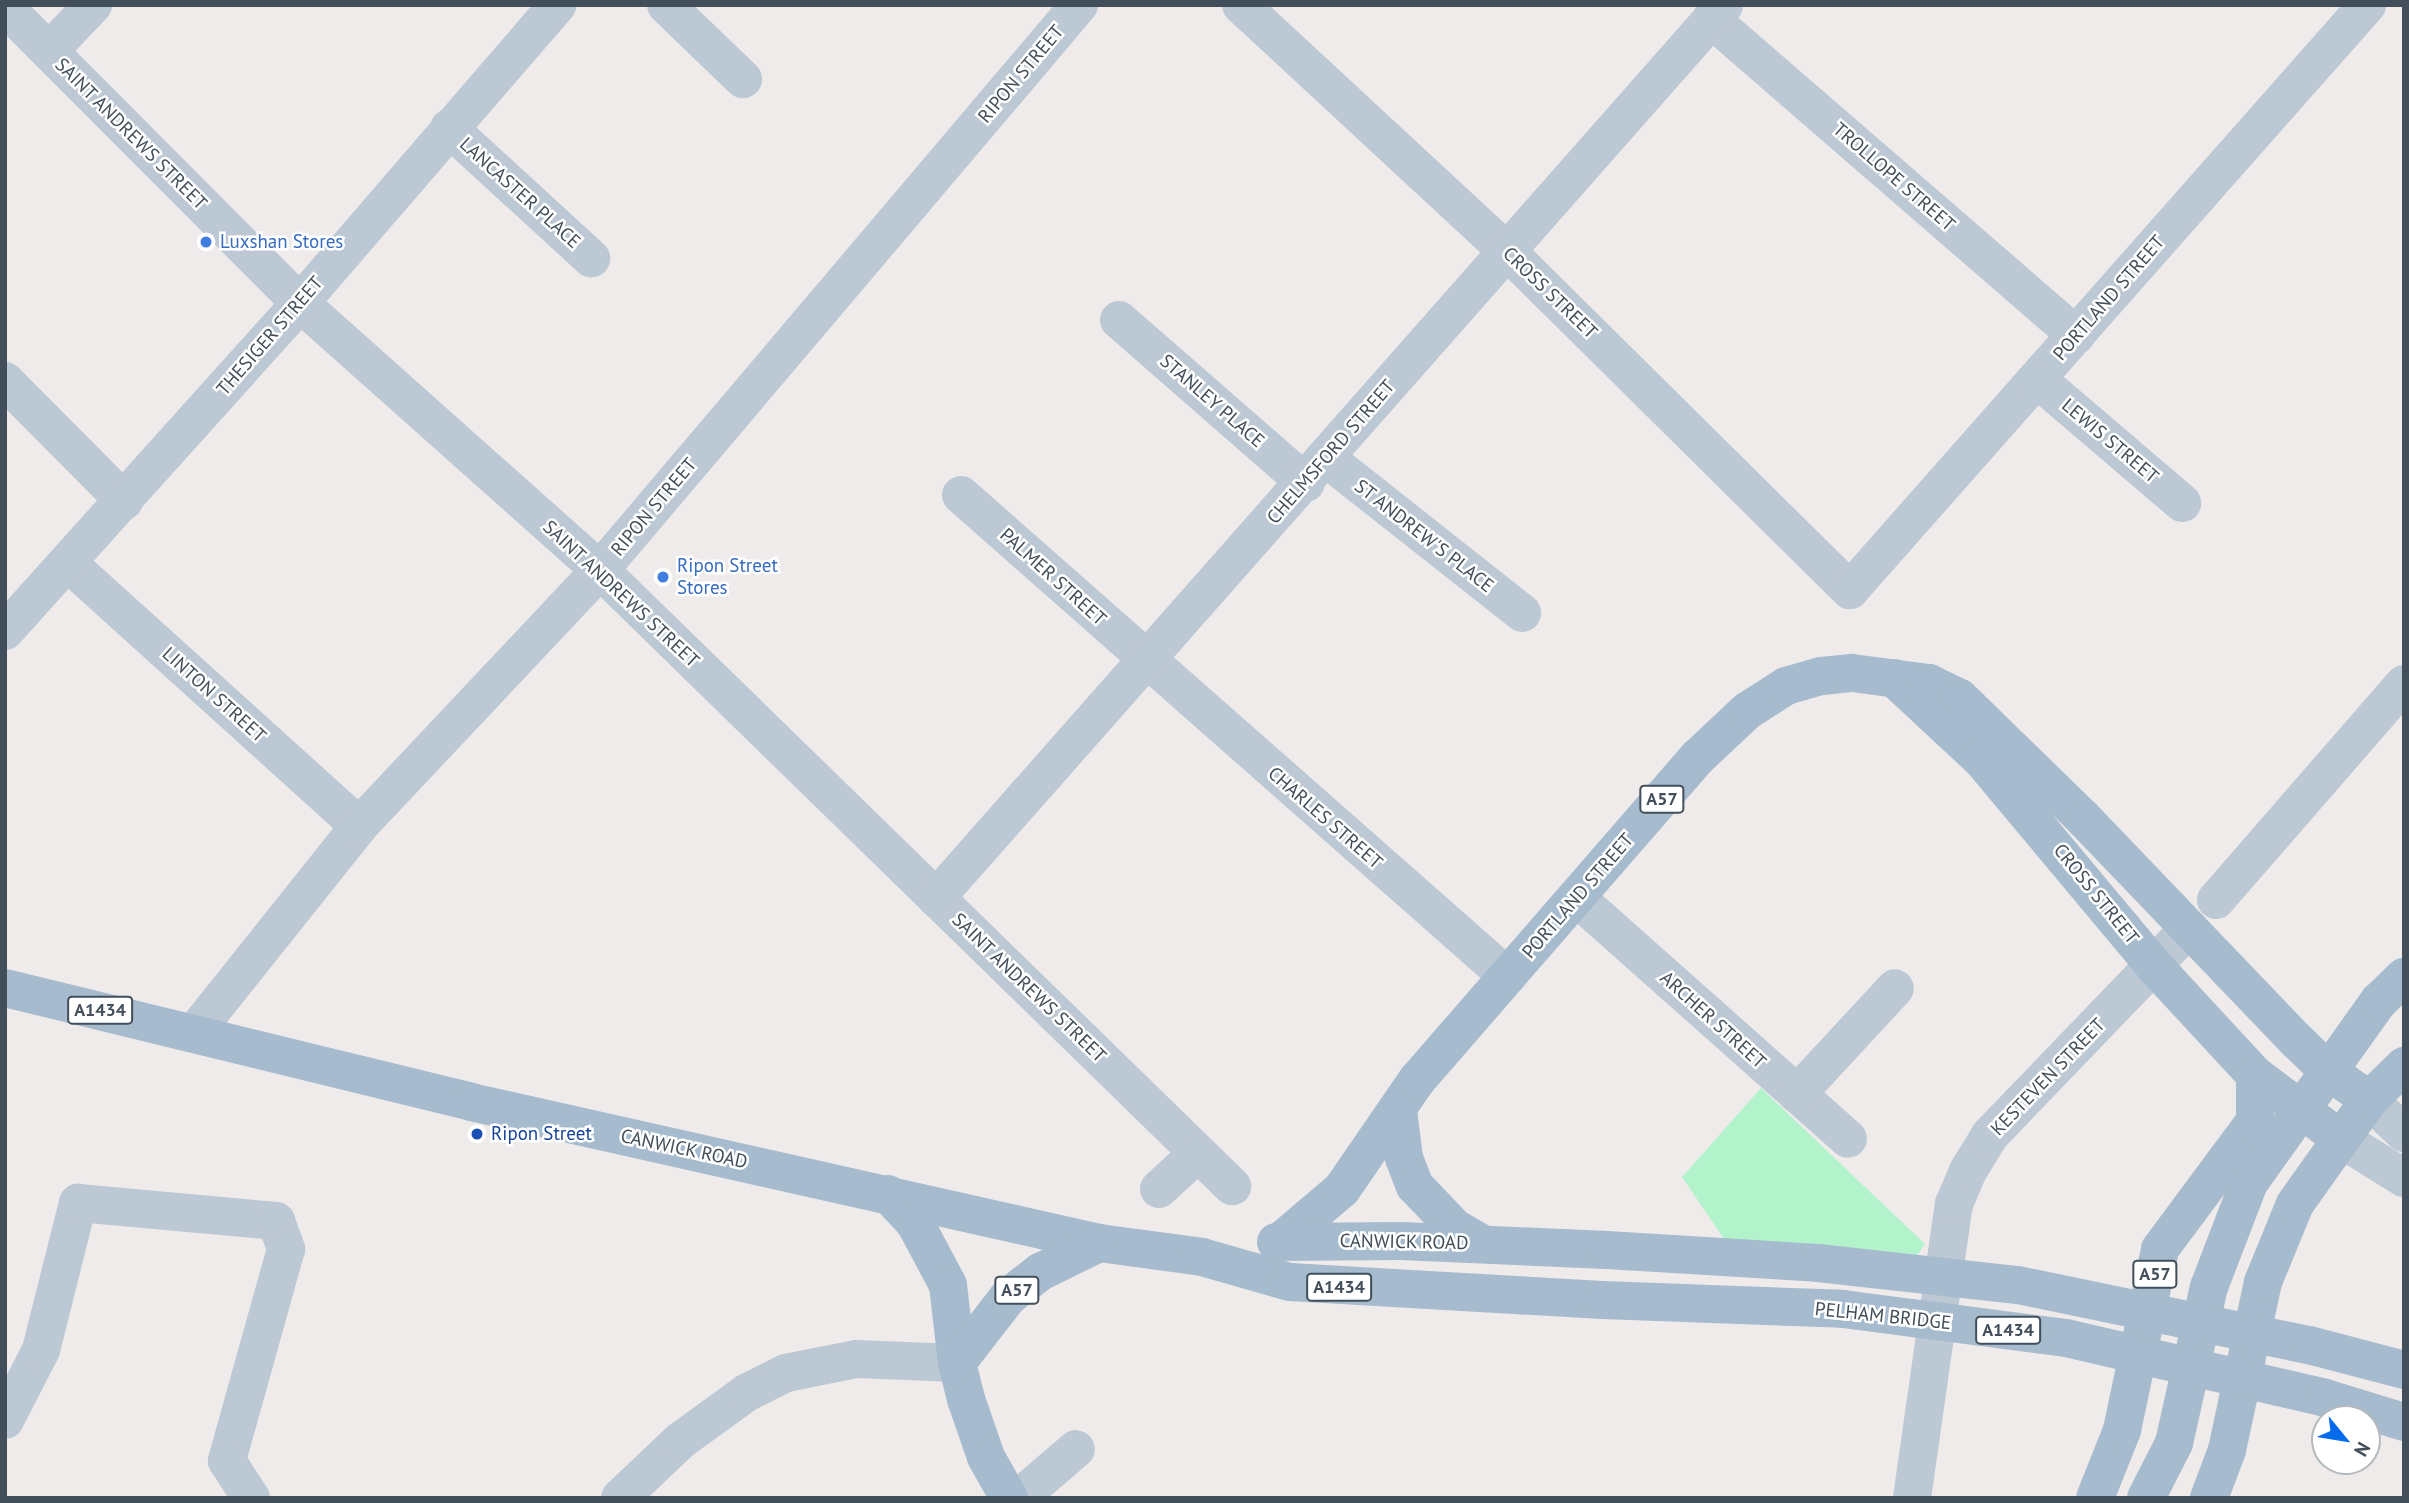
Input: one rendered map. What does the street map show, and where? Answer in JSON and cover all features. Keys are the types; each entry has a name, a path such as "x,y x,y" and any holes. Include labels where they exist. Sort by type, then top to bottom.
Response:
{"main road":[{"name":"PORTLAND STREET","path":"1282,1241 1342,1189 1417,1080 1578,899 1698,757 1748,711 1786,686 1852,673"},
{"name":"CROSS STREET","path":"1852,673 1929,683 1960,698 2327,1070 2369,1100"},
{"name":"CROSS STREET","path":"1894,678 1982,760 2155,967 2255,1075 2298,1110 2341,1139"},
{"path":"2146,1498 2174,1443 2217,1260 2249,1183 2327,1070 2379,1001 2404,977"},
{"name":"CANWICK ROAD","path":"5,988 471,1102 1100,1243 1202,1257 1290,1282 1353,1289 1602,1300"},
{"path":"2209,1498 2227,1450 2263,1282 2295,1204 2369,1100 2404,1066"},
{"name":"A57","path":"2095,1498 2122,1430 2160,1249 2255,1121 2255,1075"},
{"path":"1398,1111 1404,1158 1415,1186 1455,1228 1481,1242"},
{"path":"888,1194 915,1223 948,1285 957,1363 986,1457 1009,1498"},
{"name":"CANWICK ROAD","path":"1202,1257 1282,1241 1481,1242 1818,1263 2018,1285 2309,1345 2404,1370"},
{"name":"A57","path":"957,1363 1008,1297 1040,1272 1100,1243"},
{"name":"PELHAM BRIDGE","path":"1602,1300 1843,1309 2066,1338 2325,1398 2404,1422"}],"street":[{"path":"49,51 93,5"},
{"name":"THESIGER STREET","path":"5,631 300,303 557,5"},
{"path":"666,5 743,79"},
{"name":"RIPON STREET","path":"194,1033 359,826 600,570 1079,5"},
{"name":"CROSS STREET","path":"1241,5 1508,252 1850,590"},
{"name":"PORTLAND STREET","path":"1850,590 2367,5"},
{"name":"SAINT ANDREWS STREET","path":"5,7 300,303 600,570 1232,1186"},
{"name":"CHELMSFORD STREET","path":"936,898 1144,659 1316,471 1718,12"},
{"name":"TROLLOPE STREET","path":"1718,12 2076,335"},
{"name":"LANCASTER PLACE","path":"449,128 591,258"},
{"name":"STANLEY PLACE","path":"1119,320 1316,471"},
{"name":"LEWIS STREET","path":"2037,379 2182,503"},
{"path":"5,381 124,501"},
{"name":"ST ANDREW'S PLACE","path":"1316,471 1522,613"},
{"name":"PALMER STREET","path":"961,495 1144,659"},
{"name":"LINTON STREET","path":"68,563 359,826"},
{"name":"CHARLES STREET","path":"1144,659 1507,976"},
{"path":"2216,901 2404,684"},
{"name":"ARCHER STREET","path":"1578,899 1848,1139"},
{"name":"KESTEVEN STREET","path":"1912,1498 1954,1204 1968,1171 2000,1125 2155,967 2189,928"},
{"path":"1797,1094 1895,988"},
{"path":"2369,1100 2404,1133"},
{"path":"2341,1139 2404,1178"},
{"path":"1159,1189 1198,1153"},
{"path":"5,1420 41,1350 78,1203 275,1221 286,1249 227,1461 250,1498"},
{"path":"620,1498 691,1433 746,1393 786,1373 856,1359 957,1363"},
{"path":"1019,1498 1076,1448"}],"green space":[{"path":"1761,1088 1925,1244 1910,1265 1728,1245 1682,1177"}],"place":[{"name":"Luxshan Stores","path":"206,242"},
{"name":"Ripon Street Stores","path":"663,577"},
{"name":"Ripon Street","path":"477,1134"}]}
